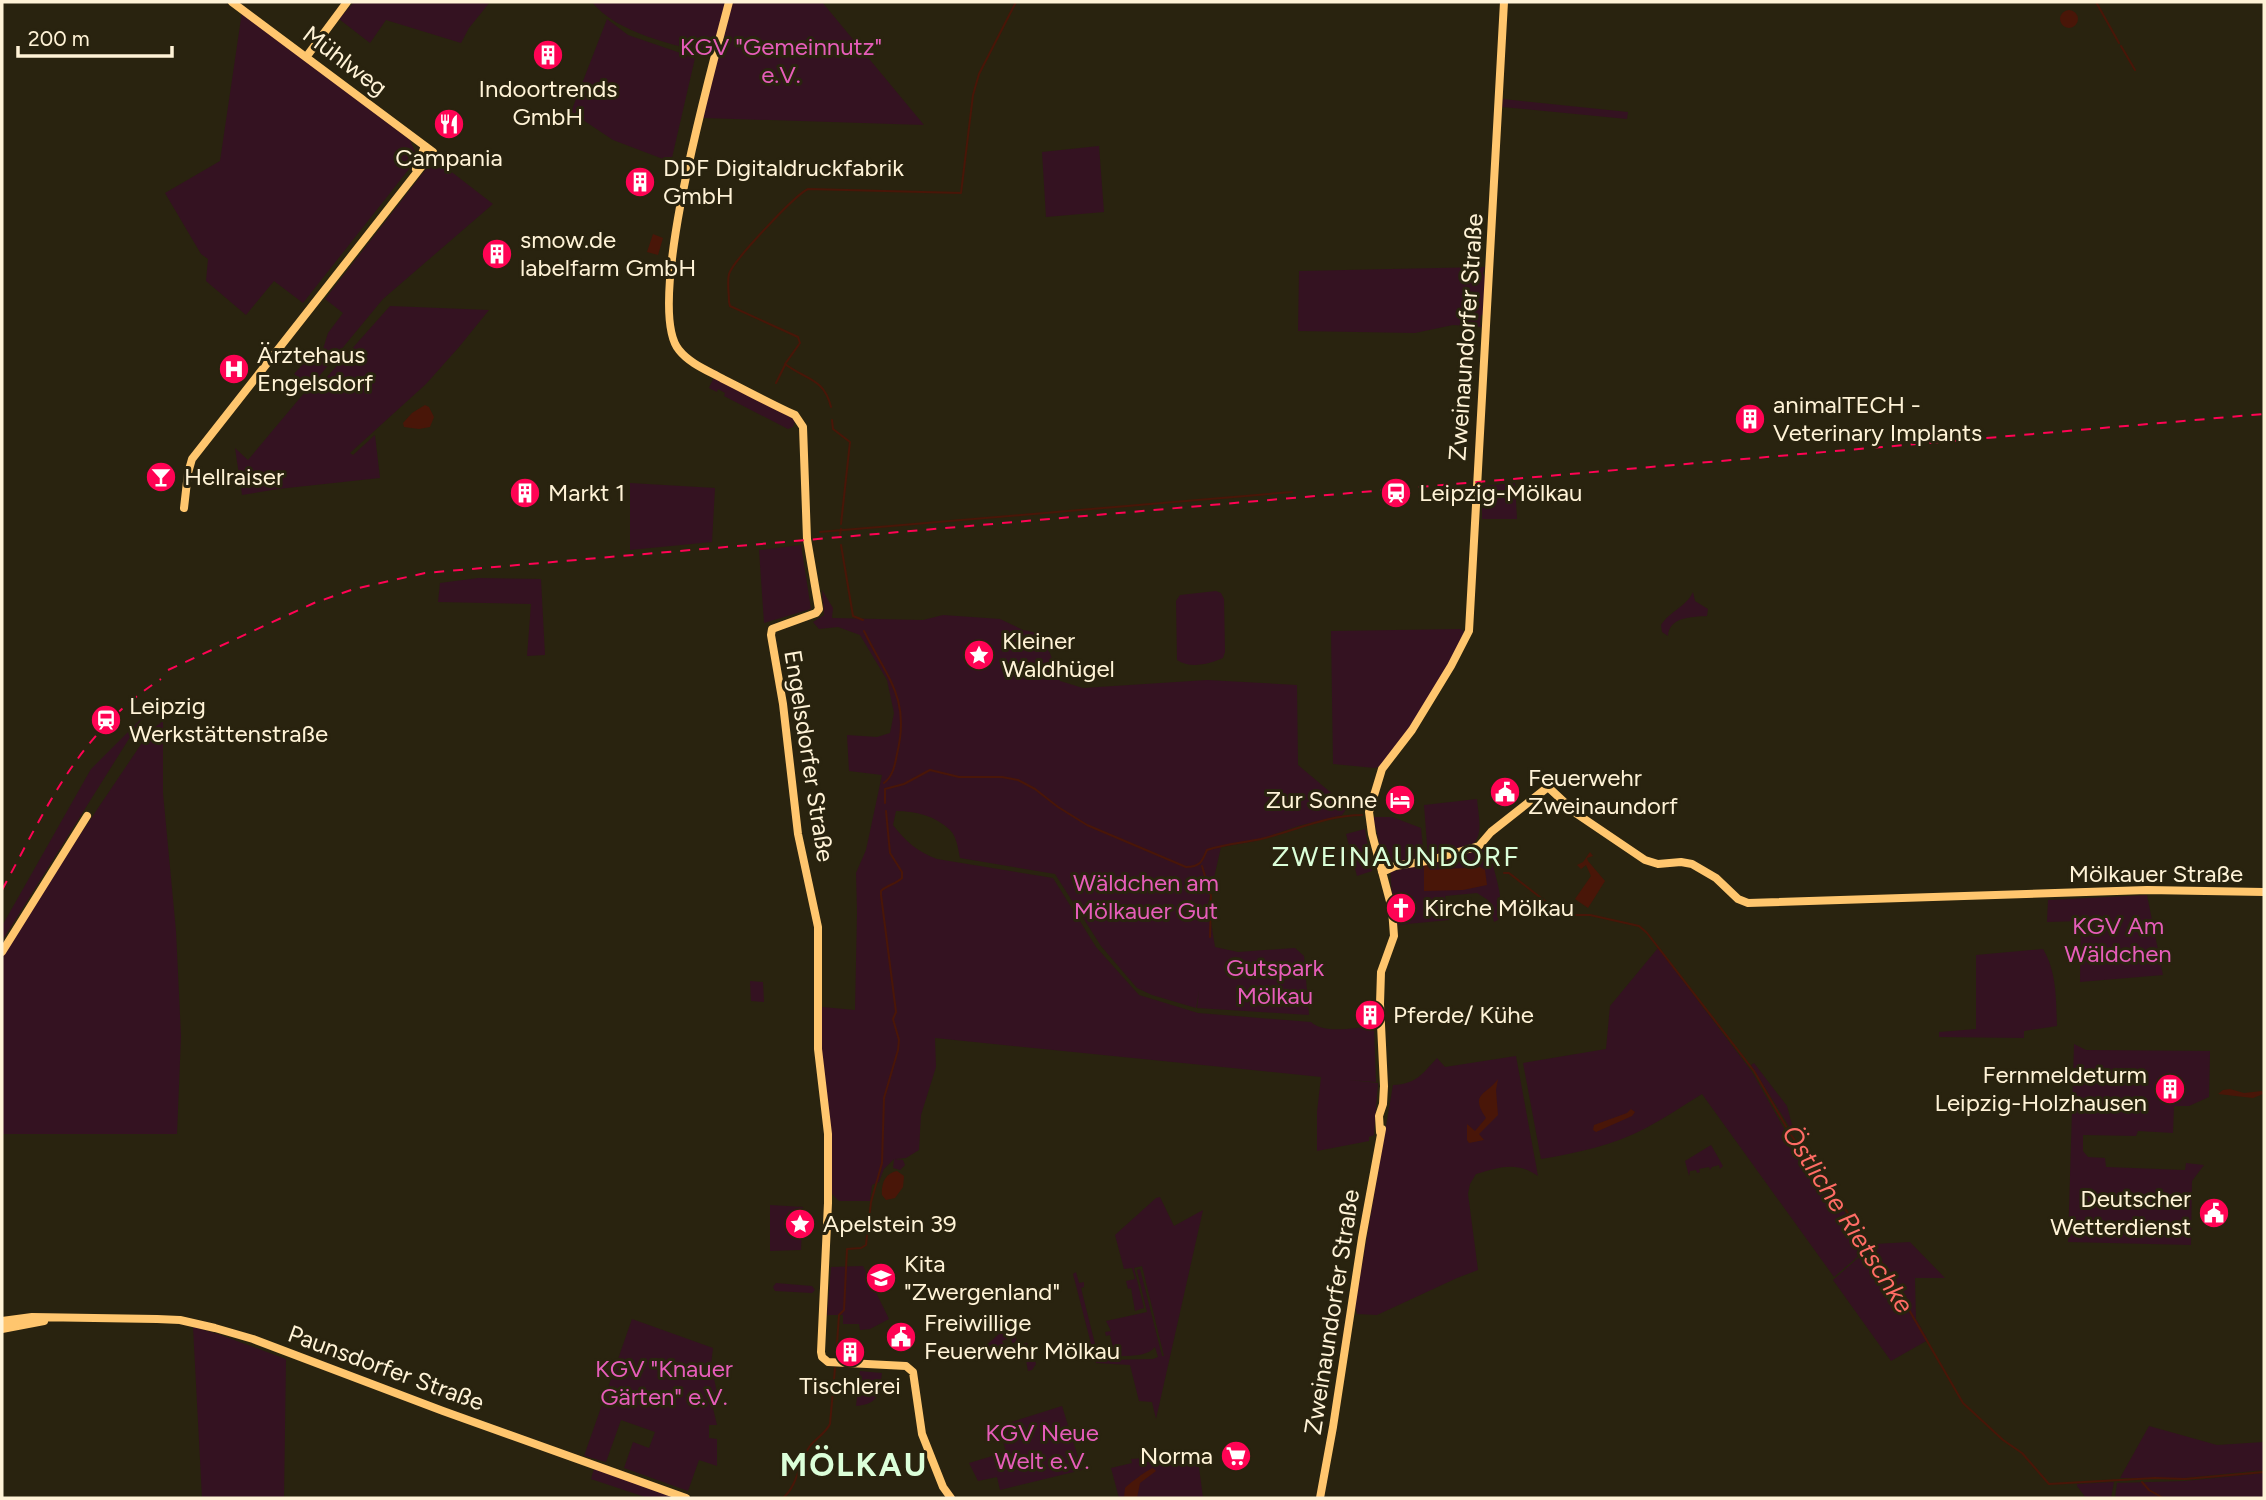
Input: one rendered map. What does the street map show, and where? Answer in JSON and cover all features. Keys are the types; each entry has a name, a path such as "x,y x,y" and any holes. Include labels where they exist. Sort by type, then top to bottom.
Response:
{"street":[{"name":"Mühlweg","path":"232,2 433,152 409,181"},
{"path":"307,56 347,2"},
{"name":"Engelsdorfer Straße","path":"729,2 680,206 670,264 669,321 674,343 688,359 794,415 803,427 807,538 820,609 816,613 772,629 771,635 783,704 798,834 818,927 818,1049 828,1134 828,1203 820,1341 822,1357 835,1363 911,1368 914,1372 922,1434 950,1498"},
{"name":"Zweinaundorfer Straße","path":"1320,1498 1383,1104 1381,972 1394,936 1392,909 1372,834 1369,812 1384,765 1412,730 1469,631 1504,2"},
{"path":"184,508 192,459 409,181 425,146"},
{"name":"Mölkauer Straße","path":"1382,872 1395,866 1440,858 1479,846 1491,832 1548,787 1577,814 1645,860 1658,864 1692,864 1716,878 1738,899 1748,903 2147,890 2264,892"},
{"path":"2,952 87,817"},
{"name":"Paunsdorfer Straße","path":"2,1321 32,1317 180,1320 215,1328 253,1339 429,1406 686,1498"},
{"name":"Paunsdorfer Straße","path":"2,1329 65,1318"}],"green space":[{"path":"354,2 490,2 469,28 461,43 386,20 370,43 339,19"},
{"name":"KGV \"Gemeinnutz\" e.V.","path":"592,2 822,2 924,125 703,118 713,55 631,30 603,13"},
{"path":"242,12 410,140 415,152 413,164 303,303 274,281 246,315 206,281 208,259 201,254 165,193 220,161"},
{"path":"607,19 628,35 695,58 671,162 613,140 571,112"},
{"path":"1503,99 1628,112 1627,119 1502,107"},
{"path":"1099,146 1104,212 1046,217 1042,152"},
{"path":"440,163 493,204 383,299 311,386 317,388 390,306 489,310 426,384 350,453 353,455 375,435 380,478 242,495 235,448 248,460 310,386 294,374 310,356 323,349 328,333 343,313 325,299 430,164"},
{"path":"1485,267 1484,315 1481,315 1480,325 1483,327 1453,325 1415,333 1298,331 1299,271"},
{"path":"714,377 792,418 795,421 793,427 788,429 724,396 725,393 718,389 717,392 709,388"},
{"path":"630,483 715,488 712,542 630,550"},
{"path":"1515,483 1517,519 1482,519 1482,486"},
{"path":"801,545 811,609 764,623 759,550"},
{"path":"478,578 541,579 545,655 527,656 531,604 438,602 440,583"},
{"path":"822,590 833,608 832,618 923,620 943,615 1000,619 1023,630 1043,634 1060,681 1083,688 1207,680 1297,685 1298,765 1348,807 1342,815 1255,841 1221,847 1208,904 1215,947 1238,952 1295,948 1304,956 1309,1015 1197,1008 1199,991 1196,1008 1152,995 1137,988 1101,946 1055,874 960,858 952,833 938,821 925,815 896,811 893,825 912,845 937,859 1053,878 1096,947 1139,995 1198,1013 1311,1022 1332,1029 1374,1026 1376,1082 1349,1080 1378,1083 1374,1135 1369,1137 1369,1141 1317,1151 1317,1112 1321,1077 935,1038 936,1067 921,1115 919,1150 906,1158 895,1159 903,1160 905,1165 900,1170 893,1168 894,1159 884,1169 879,1182 872,1185 870,1201 839,1201 831,1193 822,1071 822,1007 855,1010 856,873 866,850 882,775 849,771 847,735 877,737 890,733 894,713 887,680 860,635 838,627 819,629 813,622 824,615"},
{"path":"1216,591 1221,593 1224,599 1223,658 1200,665 1182,663 1177,660 1176,601 1180,595"},
{"path":"1693,592 1695,601 1708,609 1707,616 1677,622 1672,625 1668,636 1662,632 1661,625 1664,620 1687,601"},
{"path":"1331,631 1464,631 1463,637 1410,730 1381,766 1375,768 1333,764"},
{"path":"142,718 2,941 2,926 91,769"},
{"path":"163,721 163,793 176,931 181,1036 177,1134 2,1134 2,956 150,731"},
{"path":"1477,799 1480,825 1475,842 1470,846 1428,857 1424,805"},
{"path":"1373,817 1392,817 1421,828 1424,858 1384,862"},
{"path":"1365,829 1372,871 1357,876 1346,834"},
{"path":"1482,849 1490,854 1498,887 1501,904 1498,920 1494,922 1488,900 1477,893 1445,896 1449,920 1397,925 1391,872"},
{"name":"KGV Am Wäldchen","path":"2147,895 2163,975 2080,982 2081,921 2047,922 2048,900"},
{"path":"1658,948 1752,1072 1791,1141 1870,1246 1834,1277 1702,1094 1634,1134 1582,1151 1541,1159 1523,1063 1606,1049 1610,1006"},
{"path":"2043,949 2053,977 2057,1026 2024,1031 2024,1038 1939,1037 1939,1032 1976,1029 1976,955"},
{"path":"750,981 763,982 764,1002 751,1001"},
{"path":"2074,1044 2086,1050 2210,1051 2209,1097 2189,1106 2174,1106 2173,1133 2138,1131 2136,1136 2083,1135 2083,1151 2088,1157 2105,1158 2106,1167 2185,1170 2186,1163 2204,1165 2192,1181 2191,1245 2068,1242"},
{"path":"1516,1056 1538,1176 1515,1167 1476,1174 1468,1194 1478,1270 1377,1315 1357,1314 1355,1306 1393,1085 1414,1080 1437,1058 1445,1067"},
{"path":"1754,1063 1787,1106 1795,1136 1751,1065"},
{"path":"1711,1145 1723,1166 1720,1169 1719,1165 1710,1170 1709,1167 1699,1169 1700,1172 1697,1173 1696,1170 1690,1171 1689,1176 1685,1161"},
{"path":"1160,1197 1174,1226 1203,1210 1156,1419 1152,1402 1139,1401 1130,1365 1096,1363 1073,1274 1076,1272 1079,1283 1084,1282 1084,1287 1081,1288 1098,1356 1103,1360 1153,1359 1158,1357 1155,1347 1142,1354 1115,1356 1110,1335 1106,1336 1105,1332 1111,1331 1106,1321 1147,1312 1137,1270 1140,1269 1164,1356 1142,1266 1134,1268 1144,1308 1135,1311 1131,1288 1128,1289 1126,1281 1135,1279 1132,1268 1124,1269 1115,1235"},
{"path":"770,1205 803,1207 801,1250 770,1251"},
{"path":"1910,1242 1945,1278 1915,1278 1916,1319 1928,1340 1891,1361 1833,1280 1874,1244"},
{"path":"863,1266 889,1319 870,1329 860,1330 859,1324 843,1324 843,1315 827,1315 831,1267"},
{"path":"776,1283 812,1286 815,1290 812,1293 775,1291 773,1287"},
{"name":"KGV \"Knauer Gärten\" e.V.","path":"632,1319 713,1348 711,1365 718,1397 711,1400 717,1425 709,1425 709,1438 717,1439 717,1466 699,1460 688,1491 624,1468 633,1442 649,1448 655,1432 621,1420 606,1462 584,1456"},
{"path":"1015,1320 1020,1325 1014,1331 1017,1342 1012,1343 1011,1337 1002,1341 1004,1345 990,1349 987,1352 990,1356 986,1357 983,1348"},
{"path":"193,1327 286,1359 284,1498 202,1498"},
{"path":"1027,1343 1028,1348 1031,1347 1036,1364 1028,1371 1023,1344"},
{"path":"860,1371 882,1373 879,1392 874,1400 856,1406"},
{"name":"KGV Neue Welt e.V.","path":"1062,1406 1082,1470 1000,1490 997,1477 978,1481 969,1463 1006,1452 999,1426"},
{"path":"2149,1426 2217,1445 2264,1442 2264,1470 2184,1478 2120,1478"},
{"path":"1182,1454 1193,1455 1199,1467 1203,1498 1119,1498 1111,1468 1132,1463 1131,1459 1144,1458 1146,1462 1182,1458"},
{"path":"595,1465 686,1498 648,1498 591,1479"},
{"path":"2264,1473 2264,1498 2115,1498 2117,1483 2185,1481"},
{"path":"2114,1482 2111,1498 2086,1498 2077,1486 2077,1484"}],"shaded area":[{"path":"2069,10 2077,15 2078,19 2073,27 2069,28 2061,23 2060,19 2065,11"},
{"path":"653,234 663,238 658,255 647,252"},
{"path":"425,405 434,417 430,427 404,427 403,423 412,413"},
{"path":"1590,852 1593,856 1587,858 1588,861 1605,881 1588,908 1575,899 1591,876 1586,865 1581,869 1577,865 1583,862"},
{"path":"1427,865 1430,870 1480,867 1485,870 1487,885 1463,890 1424,891 1424,866"},
{"path":"1498,1079 1498,1115 1479,1134 1484,1140 1469,1143 1467,1124 1475,1131 1486,1118 1479,1099"},
{"path":"2230,1089 2244,1093 2262,1091 2263,1094 2253,1098 2218,1094"},
{"path":"1631,1109 1635,1112 1632,1116 1596,1132 1593,1130 1594,1125"},
{"path":"897,1171 904,1176 903,1187 895,1198 886,1200 882,1195 883,1183 889,1174"},
{"path":"1153,1468 1156,1471 1140,1483 1137,1498 1124,1498 1125,1488"}],"waterway":[{"path":"831,407 828,397 819,385 785,364 800,343 798,337 730,306 729,274 765,229 808,189 961,193 973,95 979,74 1016,2"},
{"path":"2096,2 2119,43"},
{"path":"2121,46 2135,70"},
{"path":"776,383 785,365"},
{"path":"832,420 833,429 850,442 841,524"},
{"path":"820,532 1292,492"},
{"path":"840,535 841,529"},
{"path":"841,545 853,616 863,620"},
{"path":"864,631 894,688 901,717 901,734 894,766 890,777 884,783"},
{"name":"Östliche Rietschke","path":"885,803 885,789 904,784 930,770 959,777 1002,777 1018,780 1087,825 1186,867 1202,861 1207,850 1261,839 1336,818 1362,815"},
{"path":"836,1358 839,1315 844,1310 847,1249 866,1245 871,1202 882,1163 884,1098 899,1040 893,1019 896,1012 881,891 902,878 902,872 890,853 886,811"},
{"path":"1202,866 1211,896 1210,937"},
{"name":"Östliche Rietschke","path":"1504,873 1509,873 1563,915 1590,915 1639,926 1647,933 1754,1071 1791,1135 1872,1246 1963,1403 2003,1440 2022,1453 2049,1484 2155,1478 2185,1479 2264,1472"},
{"path":"783,1498 792,1486 810,1446 830,1424 835,1368"},
{"path":"2142,1482 2149,1490 2163,1498"}],"railway":[{"path":"168,670 314,603 354,589 425,573 2264,414"},
{"path":"2,890 50,801 87,747 132,700 161,679"}],"place":[{"name":"Indoortrends GmbH","path":"548,55"},
{"name":"Campania","path":"449,124"},
{"name":"DDF Digitaldruckfabrik GmbH","path":"640,182"},
{"name":"smow.de labelfarm GmbH","path":"497,254"},
{"name":"Ärztehaus Engelsdorf","path":"234,369"},
{"name":"animalTECH - Veterinary Implants","path":"1750,419"},
{"name":"Hellraiser","path":"161,477"},
{"name":"Markt 1","path":"525,493"},
{"name":"Leipzig-Mölkau","path":"1396,493"},
{"name":"Kleiner Waldhügel","path":"979,655"},
{"name":"Leipzig Werkstättenstraße","path":"106,720"},
{"name":"Feuerwehr Zweinaundorf","path":"1505,792"},
{"name":"Zur Sonne","path":"1400,800"},
{"name":"Kirche Mölkau","path":"1401,908"},
{"name":"Pferde/ Kühe","path":"1370,1015"},
{"name":"Fernmeldeturm Leipzig-Holzhausen","path":"2170,1089"},
{"name":"Deutscher Wetterdienst","path":"2214,1213"},
{"name":"Apelstein 39","path":"800,1224"},
{"name":"Kita \"Zwergenland\"","path":"881,1278"},
{"name":"Freiwillige Feuerwehr Mölkau","path":"901,1337"},
{"name":"Tischlerei","path":"850,1352"},
{"name":"Norma","path":"1236,1456"}],"district":[{"name":"ZWEINAUNDORF","path":"1396,856"},
{"name":"MÖLKAU","path":"854,1465"}],"park label":[{"name":"Wäldchen am Mölkauer Gut","path":"1146,897"},
{"name":"Gutspark Mölkau","path":"1275,982"}]}
